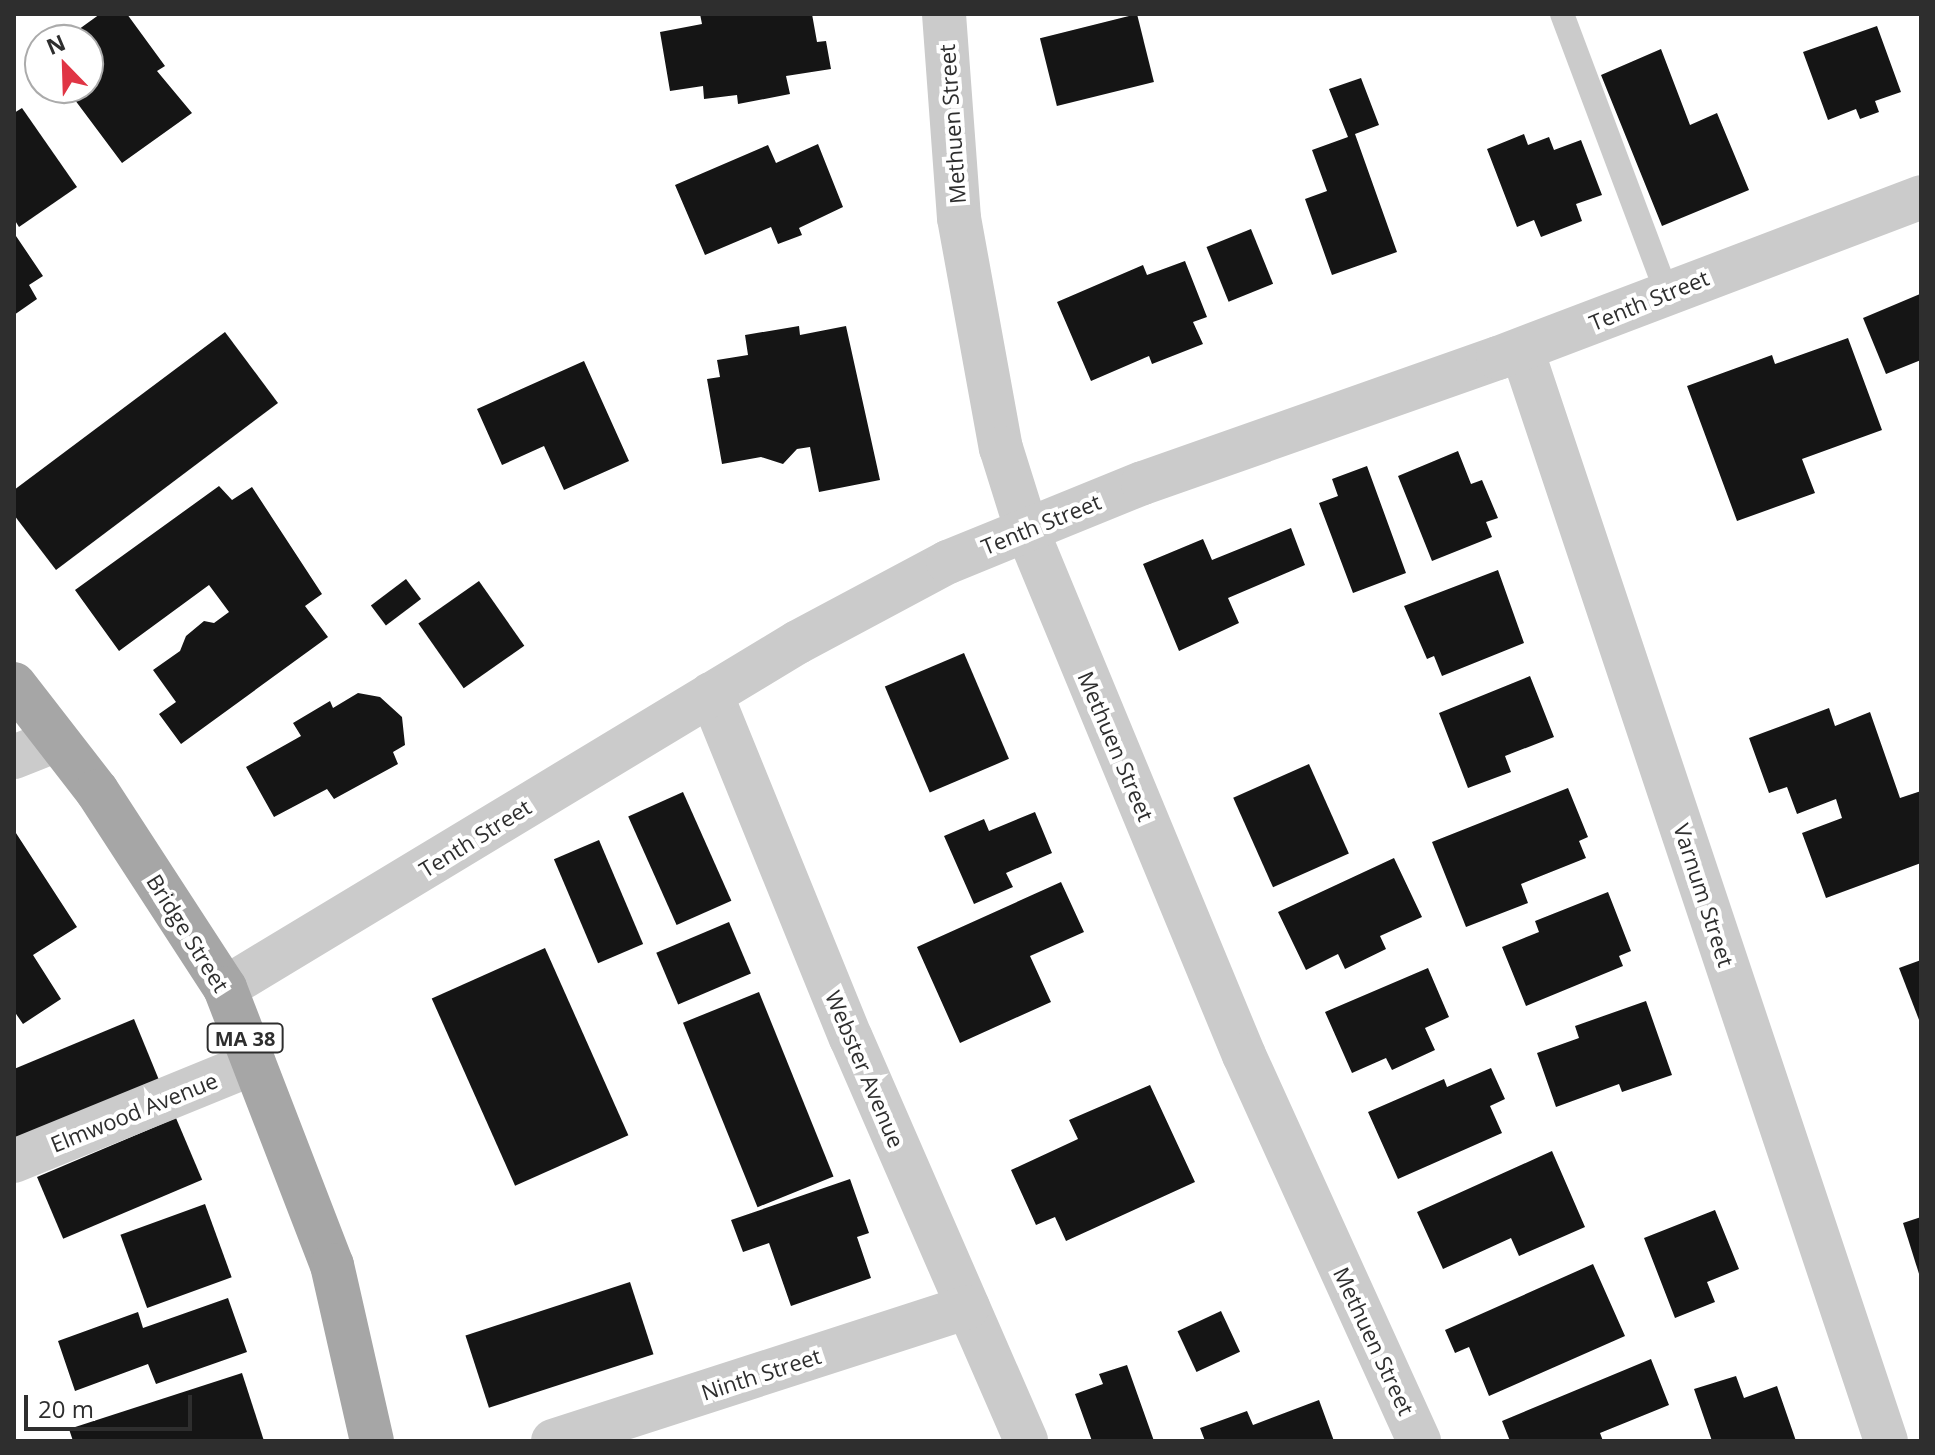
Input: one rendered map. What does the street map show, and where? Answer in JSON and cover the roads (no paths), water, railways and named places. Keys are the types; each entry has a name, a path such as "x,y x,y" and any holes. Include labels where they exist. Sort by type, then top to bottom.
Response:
{"main road":[{"name":"Bridge Street","path":"14,684 97,791 225,988 332,1265 372,1441"}],"street":[{"name":"Methuen Street","path":"944,14 959,218 1001,448 1026,528 1244,1055 1419,1441"},
{"name":"Tenth Street","path":"225,988 711,694 948,562 1026,528 1522,350 1921,197"},
{"name":"Varnum Street","path":"1522,350 1886,1441"},
{"name":"Webster Avenue","path":"711,694 1026,1441"},
{"path":"14,757 57,740"},
{"name":"Elmwood Avenue","path":"14,1161 254,1063"},
{"name":"Ninth Street","path":"553,1441 968,1307"}],"lane":[{"path":"1562,14 1667,293"}]}
